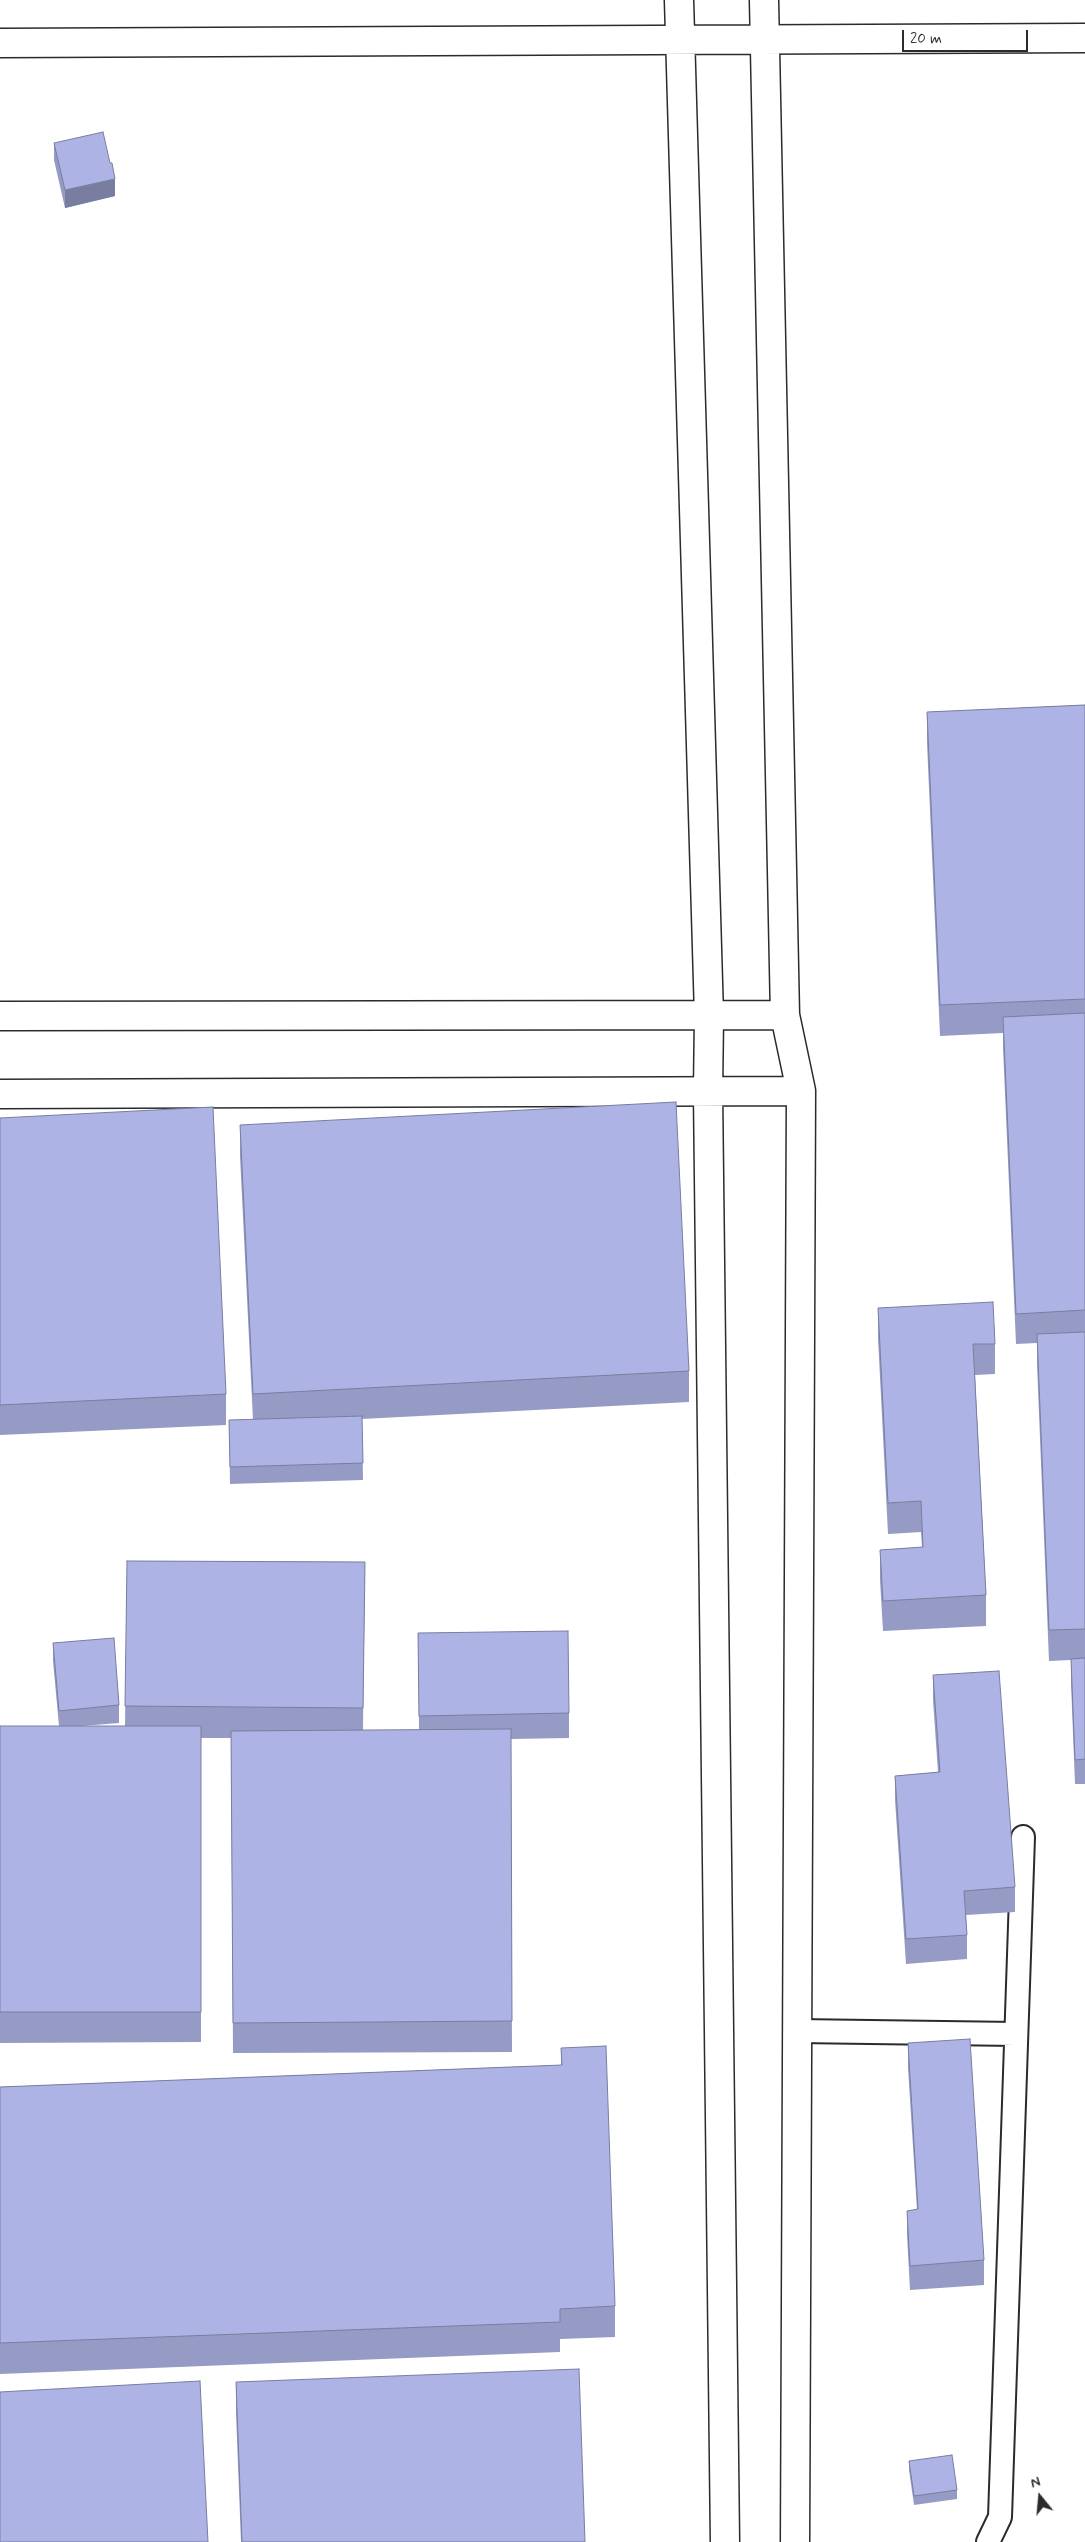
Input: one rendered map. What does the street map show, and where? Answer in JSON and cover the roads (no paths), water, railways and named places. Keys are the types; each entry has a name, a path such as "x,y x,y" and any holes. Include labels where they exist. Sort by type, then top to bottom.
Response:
{"street":[{"path":"679,0 709,1016 708,1092 725,2542"},
{"path":"764,0 763,40 785,1015 801,1091 796,2542"},
{"path":"0,42 1085,38"},
{"path":"0,1016 785,1015"},
{"path":"0,1094 801,1091"}],"lane":[{"path":"988,2542 1000,2517 1023,1837"},
{"path":"797,2031 1016,2034"}]}
